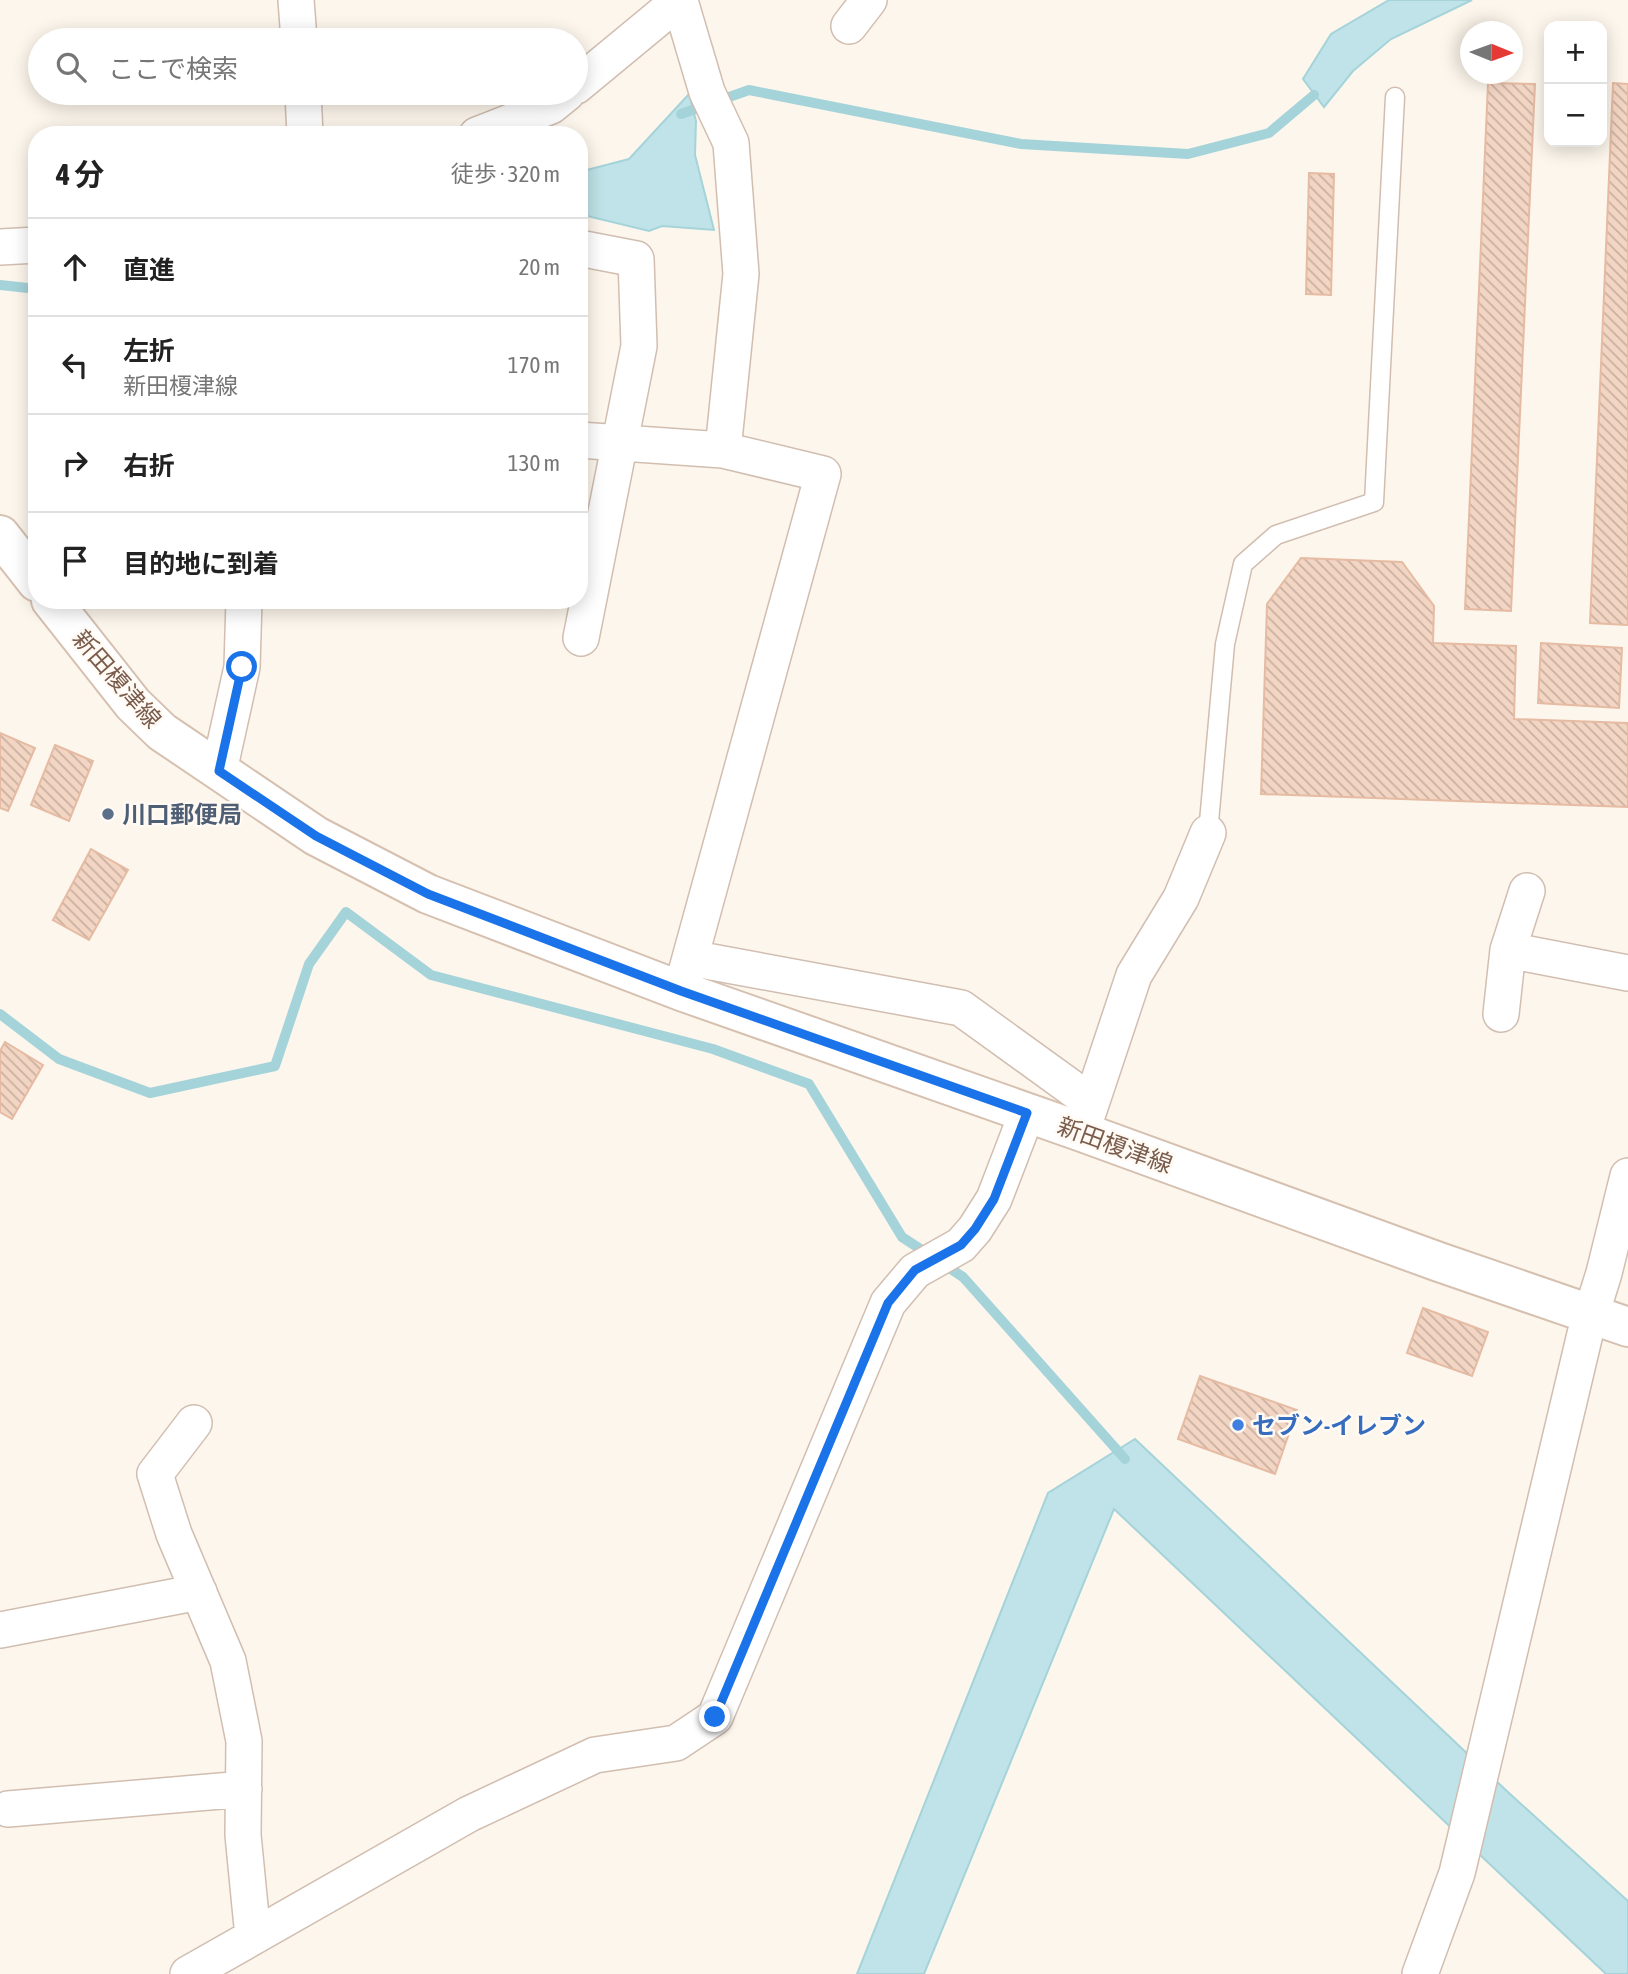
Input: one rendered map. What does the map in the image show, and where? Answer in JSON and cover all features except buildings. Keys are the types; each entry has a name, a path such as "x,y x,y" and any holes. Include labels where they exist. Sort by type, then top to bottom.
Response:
{"main road":[{"path":"0,536 28,571"},
{"name":"新田榎津線","path":"58,609 133,704 162,732 316,836 428,894 685,974 1027,1113 1086,1117 1439,1262 1628,1327"}],"street":[{"path":"296,0 298,28"},
{"path":"588,76 680,0 707,92 731,143 741,274 723,450"},
{"path":"304,105 305,126"},
{"path":"500,126 552,105"},
{"path":"0,247 28,245"},
{"path":"588,250 636,259 639,346 588,603"},
{"path":"588,441 723,450 823,474 685,974 961,1008 1086,1117 1134,975 1181,898 1209,833"},
{"path":"219,771 242,667 244,609"},
{"path":"581,638 587,609"},
{"path":"1501,1014 1508,950 1527,891"},
{"path":"1508,950 1628,973"},
{"path":"188,1974 469,1814 595,1755 676,1743 715,1717 888,1303 915,1270 961,1245 975,1229 994,1199 1027,1113"},
{"path":"1420,1974 1457,1873 1590,1312 1604,1273 1628,1177"},
{"path":"194,1423 155,1474 174,1534 228,1661 244,1741 243,1835 253,1937"},
{"path":"0,1630 199,1591"},
{"path":"8,1809 244,1789"}],"lane":[{"path":"1209,833 1225,644 1243,564 1276,535 1374,502 1395,97"}],"water":[{"path":"1389,0 1472,0 1391,39 1353,71 1324,107 1303,79 1331,34"},
{"path":"689,94 696,121 695,155 714,230 662,226 649,231 588,216 588,170 629,159"},
{"path":"1135,1439 1510,1794 1628,1901 1628,1974 1606,1974 1114,1509 924,1974 857,1974 1048,1493"}],"waterway":[{"path":"681,114 749,90 1021,144 1188,154 1269,133 1314,95"},
{"path":"0,285 28,288"},
{"path":"0,1014 59,1059 150,1093 275,1066 309,964 346,912 431,975 713,1049 809,1084 902,1237 963,1277 1125,1459"}],"place":[{"name":"川口郵便局","path":"108,814"},
{"name":"セブン-イレブン","path":"1238,1425"}],"route":[{"path":"242,667 219,771 316,836 428,894 681,991 1027,1113 994,1199 975,1229 961,1245 915,1270 888,1303 715,1717"}]}
